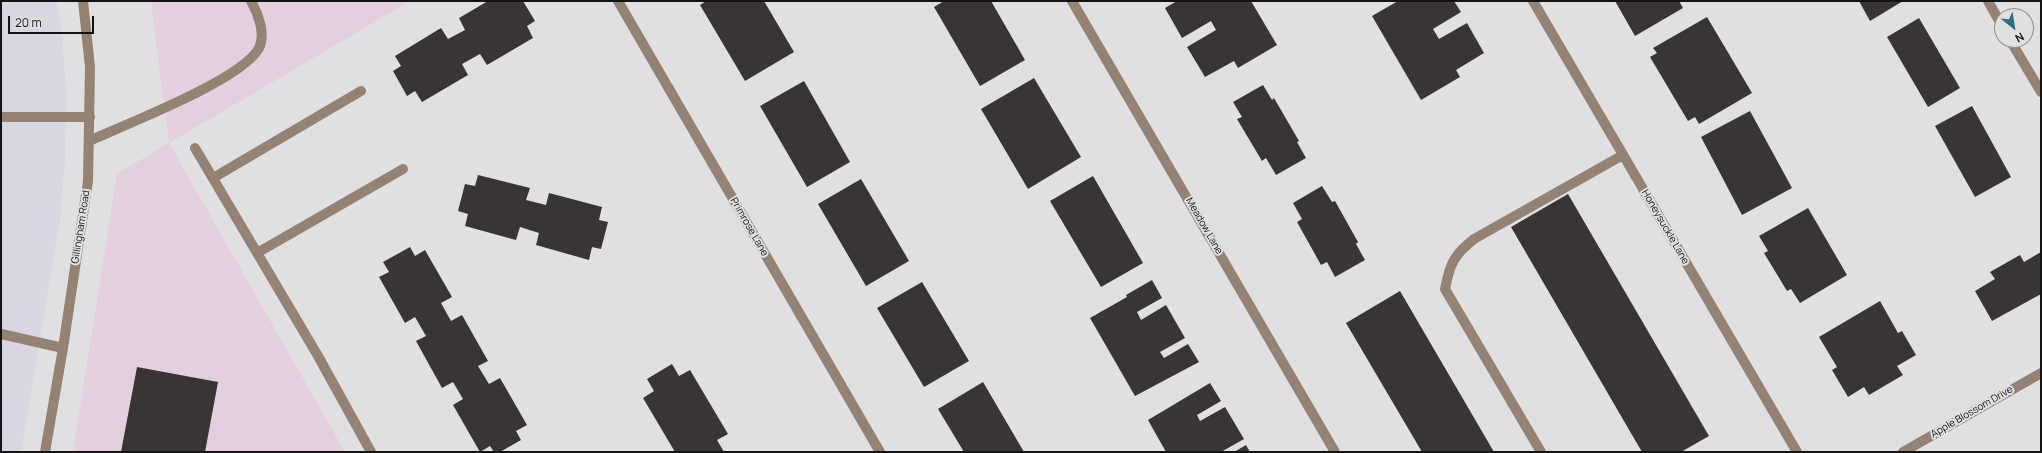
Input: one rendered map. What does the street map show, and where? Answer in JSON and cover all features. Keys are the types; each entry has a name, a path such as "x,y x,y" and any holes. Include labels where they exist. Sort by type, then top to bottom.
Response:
{"street":[{"name":"Gillingham Road","path":"45,452 63,348 88,181 90,67 83,1"},
{"path":"89,141 200,92 250,61 260,47 262,28 251,1"},
{"name":"Primrose Lane","path":"618,1 880,452"},
{"name":"Meadow Lane","path":"1072,1 1335,452"},
{"name":"Honeysuckle Lane","path":"1533,1 1797,452"},
{"path":"1988,1 1994,12"},
{"path":"2015,48 2041,92"},
{"path":"213,178 361,91"},
{"path":"1,117 90,118"},
{"path":"195,148 318,356 371,452"},
{"path":"1541,452 1445,289 1448,272 1458,252 1474,239 1623,155"},
{"path":"257,253 403,169"},
{"path":"1,334 63,348"},
{"name":"Apple Blossom Drive","path":"1903,452 2041,373"}],"shaded area":[{"path":"1,1 56,1 61,23 66,88 65,159 60,220 21,452 1,452"},
{"path":"151,1 410,1 169,143"},
{"path":"169,143 345,452 73,452 117,174"}],"building":[{"path":"488,1 523,1 535,21 527,26 533,38 487,65 480,54 462,64 468,75 422,102 415,91 407,96 393,71 401,66 395,56 441,28 448,39 465,30 459,18"},
{"path":"706,1 764,1 794,52 745,81 700,5"},
{"path":"944,1 991,1 1025,60 980,86 934,7"},
{"path":"1177,1 1251,1 1277,45 1238,68 1234,61 1205,77 1187,47 1216,30 1211,21 1182,38 1165,8"},
{"path":"1398,1 1454,1 1461,12 1433,29 1439,39 1467,23 1484,53 1456,70 1460,77 1421,100 1372,16"},
{"path":"1615,1 1679,1 1683,8 1635,36"},
{"path":"1859,1 1903,1 1870,21"},
{"path":"1707,17 1752,93 1699,124 1695,117 1688,121 1650,57 1657,53 1653,48"},
{"path":"1919,18 1960,88 1928,107 1887,37"},
{"path":"1034,78 1081,157 1028,189 981,109"},
{"path":"804,81 850,162 807,187 760,106"},
{"path":"1263,85 1272,100 1274,98 1299,141 1297,142 1306,158 1276,175 1266,158 1262,161 1237,119 1242,117 1233,102"},
{"path":"1972,106 2011,177 1975,197 1935,126"},
{"path":"1750,111 1792,188 1742,215 1701,137"},
{"path":"478,175 530,188 526,200 546,205 549,193 602,207 599,220 608,222 601,249 592,247 589,260 536,245 539,233 520,227 516,240 465,226 468,214 458,211 465,184 475,186"},
{"path":"1093,176 1143,263 1101,287 1050,201"},
{"path":"861,179 909,261 866,286 818,204"},
{"path":"1322,186 1332,202 1335,201 1358,242 1356,244 1365,260 1335,277 1327,262 1321,265 1297,222 1302,219 1293,203"},
{"path":"1568,194 1709,436 1681,452 1642,452 1511,227"},
{"path":"1808,208 1847,275 1800,303 1791,289 1787,291 1764,253 1768,251 1759,236"},
{"path":"410,247 415,256 425,250 452,297 441,303 451,321 462,315 488,361 478,366 489,384 500,378 527,425 516,431 521,440 500,452 494,452 490,446 480,452 453,405 463,399 453,382 442,388 416,341 426,336 415,317 405,323 379,277 389,272 383,262"},
{"path":"2041,252 2041,294 1992,321 1975,291 1995,279 1990,272 2020,255 2024,262"},
{"path":"1152,280 1162,298 1137,312 1141,320 1166,305 1185,338 1160,352 1164,358 1188,344 1199,362 1135,396 1090,318 1127,297 1126,295"},
{"path":"922,282 969,361 924,387 877,308"},
{"path":"1400,291 1494,452 1422,452 1346,323"},
{"path":"1880,301 1898,333 1902,331 1916,355 1897,366 1903,375 1869,395 1864,387 1848,397 1832,370 1837,367 1819,337"},
{"path":"672,364 679,376 690,370 728,434 717,440 724,452 675,452 643,398 654,391 647,379"},
{"path":"137,367 218,382 205,452 121,452"},
{"path":"983,382 1024,452 964,452 938,409"},
{"path":"1210,383 1221,401 1197,415 1200,421 1225,407 1244,439 1221,452 1166,452 1148,420"},
{"path":"1246,445 1250,452 1234,452"}]}
